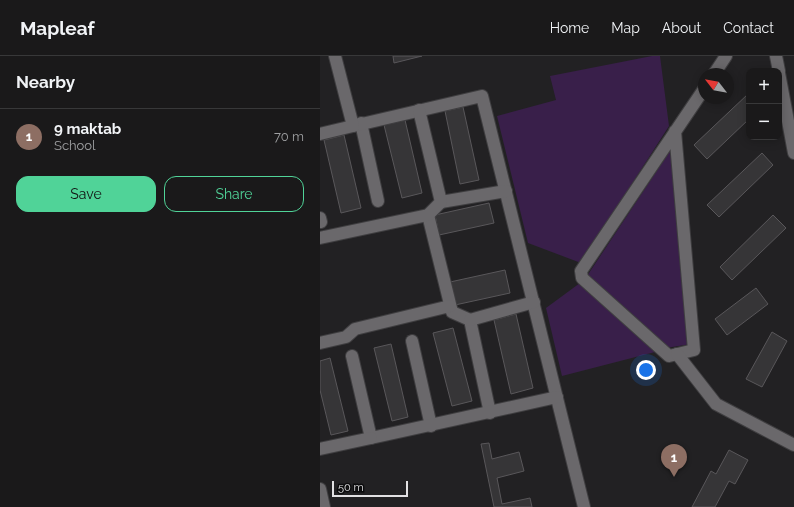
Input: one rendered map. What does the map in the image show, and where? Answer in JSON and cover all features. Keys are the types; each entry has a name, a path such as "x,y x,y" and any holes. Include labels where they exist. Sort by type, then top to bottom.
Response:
{"lane":[{"path":"335,56 357,124 378,201"},
{"path":"718,68 726,56"},
{"path":"776,56 778,68"},
{"path":"782,88 794,153"},
{"path":"320,134 357,124 482,96 584,507"},
{"path":"675,131 694,350 669,356 582,278 581,271 675,131 698,98"},
{"path":"419,110 441,202"},
{"path":"320,238 428,216 441,202 506,192"},
{"path":"428,216 452,312 470,320 534,302"},
{"path":"320,343 346,337 355,329 450,306"},
{"path":"470,320 490,412"},
{"path":"412,341 431,426"},
{"path":"677,354 716,404 794,445"},
{"path":"352,356 371,438"},
{"path":"320,450 557,397"},
{"path":"320,490 324,507"}],"shaded area":[{"path":"652,56 660,56 669,126 581,263 528,243 497,116 556,100 550,76"},
{"path":"676,142 691,344 666,348 587,276"},
{"path":"580,283 655,352 562,376 546,308"}],"building":[{"path":"393,56 422,56 394,63"},
{"path":"746,96 746,122 707,159 694,145"},
{"path":"463,107 479,180 460,184 445,111"},
{"path":"405,120 422,193 402,198 384,125"},
{"path":"344,135 361,208 341,213 324,140"},
{"path":"762,153 773,165 719,217 707,205"},
{"path":"489,203 494,223 439,235 435,215"},
{"path":"773,215 786,228 732,280 720,267"},
{"path":"505,270 510,293 455,305 450,282"},
{"path":"756,288 768,304 727,335 715,319"},
{"path":"516,314 533,388 511,394 494,320"},
{"path":"453,328 472,401 452,406 433,333"},
{"path":"772,332 787,341 762,387 746,379"},
{"path":"391,344 408,417 392,421 374,348"},
{"path":"330,358 348,431 331,435 320,390 320,361"},
{"path":"489,443 492,459 519,452 524,471 497,478 502,504 530,498 532,507 494,507 481,444"},
{"path":"729,450 748,460 735,484 729,481 715,507 692,507 711,471 716,474"}],"place":[{"name":"9 maktab","path":"674,477"}]}
